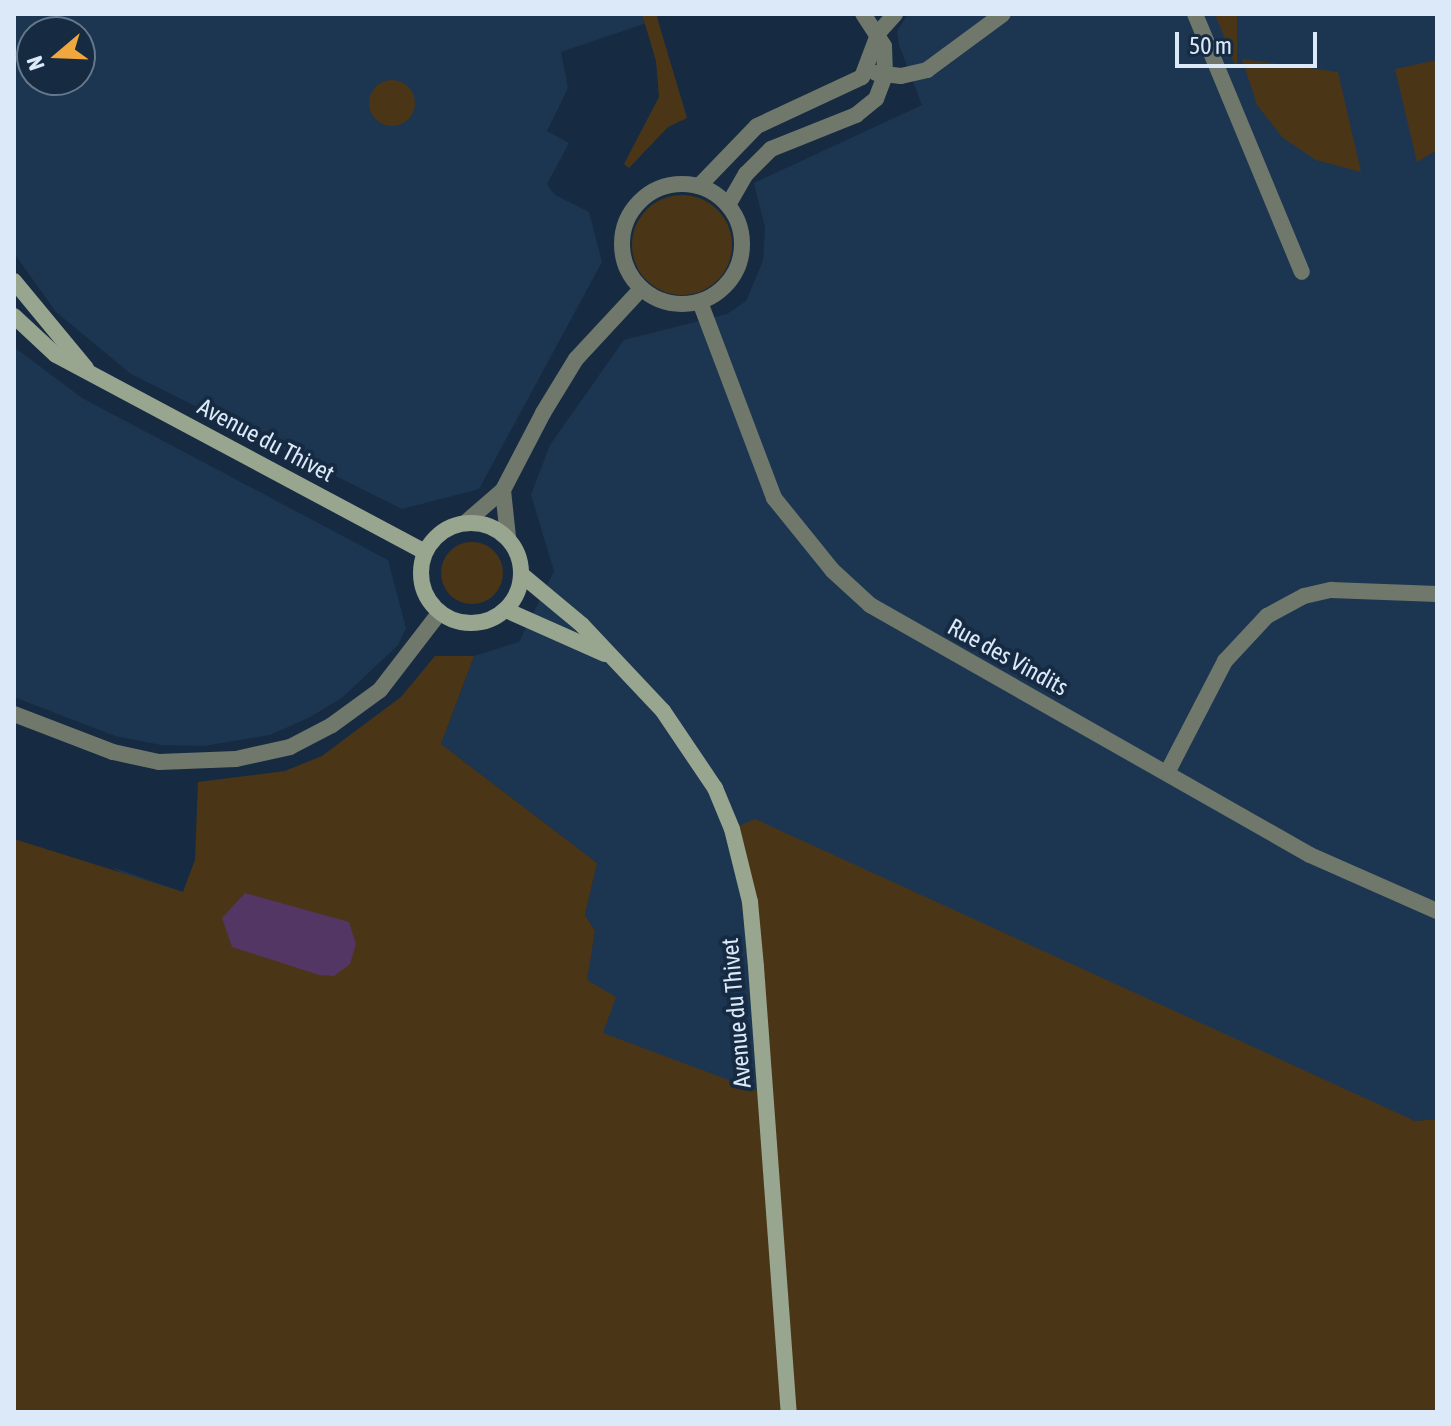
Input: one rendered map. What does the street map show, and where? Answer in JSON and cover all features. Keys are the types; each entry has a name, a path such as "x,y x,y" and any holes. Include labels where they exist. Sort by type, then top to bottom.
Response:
{"main road":[{"name":"Avenue du Thivet","path":"14,281 86,368"},
{"name":"Avenue du Thivet","path":"14,316 56,355 86,368 425,552"},
{"path":"465,523 489,525 508,537 519,555 522,575 506,610 472,623 440,612 422,585 425,552 441,532 465,523"},
{"name":"Avenue du Thivet","path":"522,575 582,625 605,654 663,711 715,788 739,850 750,902 762,1027 789,1412"},
{"name":"Avenue du Thivet","path":"506,610 605,654"}],"street":[{"path":"728,205 746,174 771,149 864,110 881,92 885,75 879,32 863,14"},
{"path":"867,72 879,32 895,14"},
{"path":"699,186 757,126 867,72 885,75 927,70 1003,14"},
{"path":"1195,14 1302,272"},
{"path":"669,185 699,186 728,205 742,240 741,260 724,288 700,302 659,301 641,289 623,260 624,225 632,209 669,185"},
{"path":"465,523 503,490 566,374 616,312 641,289"},
{"name":"Rue des Vindits","path":"700,302 774,498 832,570 870,605 1168,771 1314,857 1437,911"},
{"path":"503,490 508,537"},
{"path":"1168,771 1225,661 1267,616 1304,596 1331,590 1437,594"},
{"path":"14,714 113,752 159,762 236,759 290,747 332,725 380,690 440,612"}],"shaded area":[{"path":"14,14 656,14 658,19 561,52 568,88 547,131 569,143 547,184 555,195 589,212 602,262 479,489 402,509 131,374 56,312 14,253"},
{"path":"642,14 656,14 687,118 668,127 629,168 624,164 659,97 656,61"},
{"path":"908,14 1437,14 1437,1119 1415,1121 739,850 767,1094 736,1083 747,1286 112,867 183,892 195,860 611,995 586,980 595,931 585,915 597,863 441,744 474,656 519,642 554,571 531,495 550,445 624,340 727,314 746,301 763,261 765,227 754,183 922,105 899,45 897,31"},
{"path":"1215,14 1237,14 1237,69"},
{"path":"1242,59 1338,72 1361,172 1316,160 1283,138 1257,105"},
{"path":"1437,60 1437,150 1417,162 1395,69"},
{"path":"392,80 408,87 415,103 408,119 392,126 376,119 369,103 376,87"},
{"path":"682,195 701,199 717,210 728,226 732,245 728,264 717,280 701,291 682,295 663,291 647,280 636,264 632,245 636,226 647,210 663,199"},
{"path":"14,347 82,398 388,560 406,628 398,645 343,697 310,717 270,735 204,746 161,745 115,736 14,697"},
{"path":"472,542 494,551 503,573 494,595 472,604 450,595 441,573 450,551"},
{"path":"435,656 474,656 441,744 597,863 585,915 595,931 587,980 616,997 603,1033 766,1094 732,829 755,819 1415,1121 1437,1119 1437,1412 14,1412 14,839 183,892 195,860 198,782 285,771 322,756 401,697"},
{"path":"245,893 349,922 356,944 350,964 334,976 319,975 232,947 222,918"}]}
